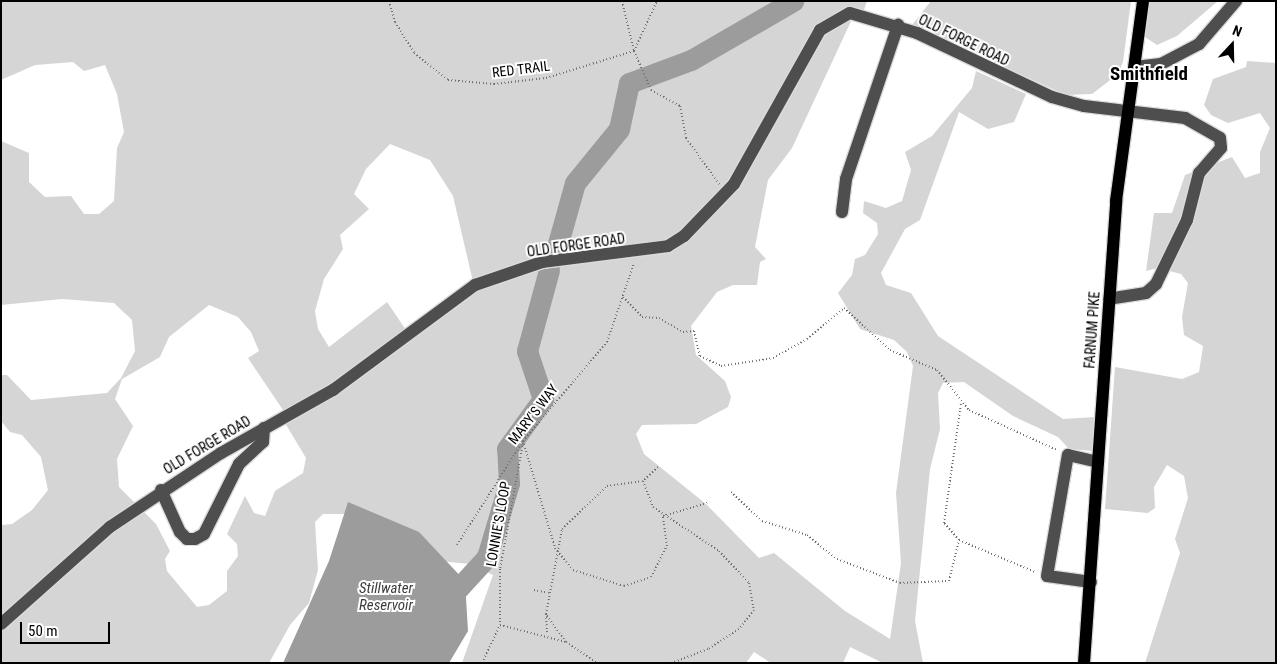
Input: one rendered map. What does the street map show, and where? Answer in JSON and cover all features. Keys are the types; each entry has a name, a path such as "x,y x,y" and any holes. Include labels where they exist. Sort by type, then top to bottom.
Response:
{"main road":[{"name":"FARNUM PIKE","path":"1084,663 1109,300 1128,109 1143,1"}],"street":[{"path":"1135,66 1161,64 1199,44 1236,1"},
{"name":"OLD FORGE ROAD","path":"1,624 110,527 161,490 232,446 333,390 475,285 542,262 637,252 668,246 684,236 725,194 820,30 850,12 898,25 1052,97 1084,106 1128,109 1190,120 1212,131 1222,143 1199,173 1187,220 1156,284 1146,293 1109,300"},
{"path":"842,212 846,179 898,25"},
{"path":"161,490 180,532 187,540 195,539 204,534 241,463 259,449 264,428"},
{"path":"232,446 241,463"},
{"path":"1091,582 1047,576 1068,455 1098,462"}],"path":[{"name":"RED TRAIL","path":"389,1 395,22 414,53 448,80 494,84 546,78 634,51"},
{"path":"622,1 634,51 651,90 680,106 686,138 725,194"},
{"path":"634,51 656,1"},
{"name":"MARY'S WAY","path":"457,545 504,468 523,441 607,342 637,252"},
{"path":"623,297 642,317 659,318 683,332 694,331 693,343 700,356 721,366 754,364 807,338 844,308 890,350 938,370 961,403 1068,455"},
{"path":"961,403 944,523 959,540 1047,576"},
{"path":"523,441 556,548 573,570 624,586 652,577 667,546 664,516"},
{"name":"LONNIE'S LOOP","path":"500,626 500,569 523,441"},
{"path":"547,636 546,614 556,548 562,529 607,486 643,481 658,467"},
{"path":"643,481 653,507 664,516 719,550 749,583 754,610 739,629 708,648 672,663"},
{"path":"731,492 762,521 807,535 837,560 900,583 949,581 959,540"},
{"path":"664,516 707,503"},
{"path":"534,590 549,593"},
{"path":"546,614 566,642"},
{"path":"482,663 500,626 524,634 547,636 566,642 597,663"}],"shaded area":[{"path":"1,1 867,1 863,13 853,17 792,148 768,180 755,247 766,259 760,262 757,285 733,285 717,292 691,326 696,355 725,381 731,397 728,407 696,424 642,425 636,434 644,454 706,504 759,558 774,553 845,611 890,639 901,563 896,493 913,366 907,352 894,340 860,329 838,293 852,275 855,259 865,255 878,234 877,223 863,213 864,201 886,208 902,201 911,170 905,152 932,136 972,88 976,71 1026,94 1014,122 988,129 959,112 920,220 905,229 881,273 886,285 911,293 938,336 1063,419 1095,417 1093,451 1069,449 1058,437 1013,416 964,382 943,383 938,393 940,429 930,469 915,621 923,663 883,663 850,647 843,663 771,663 754,652 746,663 462,663 493,575 470,564 439,561 347,514 323,514 315,522 318,570 309,603 290,625 269,663 1,663 1,525 12,524 32,510 48,490 41,457 22,435 10,432 1,421 1,375 7,375 31,400 107,393 121,378 135,351 132,320 114,303 62,299 1,305 1,141 29,153 29,182 45,197 71,196 84,214 99,214 114,201 117,148 124,132 117,94 105,65 84,71 73,62 35,65 1,80","holes":["390,144 430,160 453,196 474,286 408,333 387,302 329,347 318,329 315,311 324,279 343,249 340,235 369,209 354,194 366,169","209,305 238,317 251,332 259,351 248,358 285,413 282,418 306,458 303,473 275,491 265,516 254,513 245,496 227,534 237,544 238,556 227,571 227,591 209,605 197,607 167,571 165,559 170,551 156,524 119,487 117,459 133,426 115,399 122,379 160,357 169,337"]},
{"path":"931,1 1131,1 1123,62 1118,74 1092,94 1066,95 912,25"},
{"path":"1148,1 1218,1 1177,36 1157,45 1145,37"},
{"path":"1247,61 1276,63 1276,663 1145,663 1180,553 1175,539 1188,498 1184,476 1167,465 1154,487 1155,508 1148,513 1105,509 1115,367 1182,379 1199,372 1203,346 1184,335 1182,317 1188,283 1181,274 1158,268 1146,271 1154,213 1172,213 1185,175 1232,157 1245,178 1260,173 1260,152 1270,128 1260,113 1228,123 1211,115 1204,105 1213,79 1246,67"}],"water":[{"name":"Stillwater Reservoir","path":"348,502 419,532 465,581 468,631 449,663 283,663 329,561"}],"waterway":[{"path":"557,247 575,183 619,129 629,83 691,60 793,1"},
{"path":"445,603 487,557 509,483 507,449 543,399 527,351 549,270"}],"district":[{"name":"Smithfield","path":"1149,74"}]}
